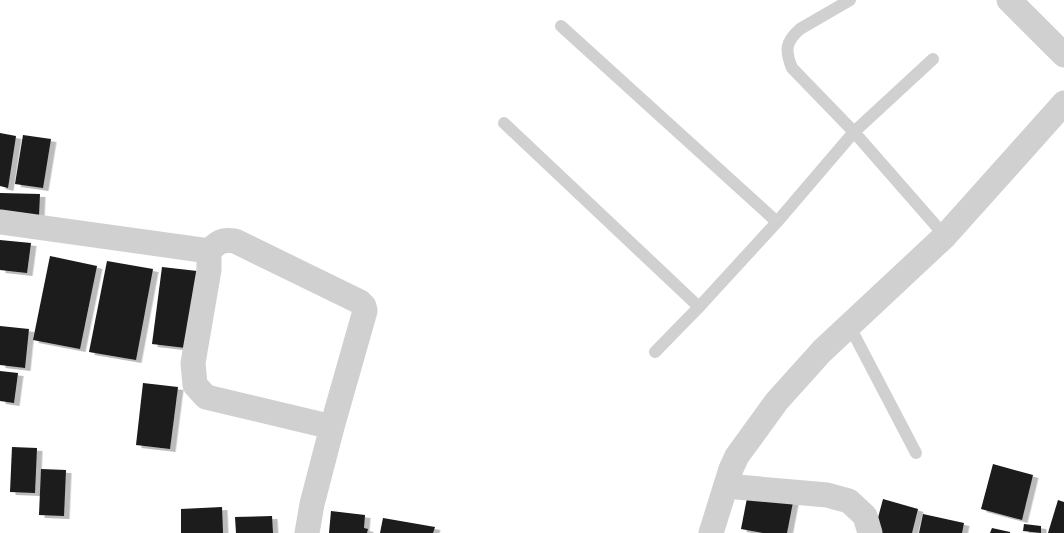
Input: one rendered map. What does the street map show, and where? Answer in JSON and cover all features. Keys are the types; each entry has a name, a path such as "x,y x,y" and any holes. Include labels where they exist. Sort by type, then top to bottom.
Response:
{"street":[{"path":"1009,0 1064,56"},
{"path":"711,533 737,456 777,401 822,351 945,236 1064,102"},
{"path":"0,222 209,251"},
{"path":"307,533 312,504 364,306 360,302 235,241 226,240 216,243 209,251 209,270 193,364 195,385 206,397 332,427"},
{"path":"726,486 828,495 849,501 864,516 870,533"}],"lane":[{"path":"850,0 793,35 787,46 788,58 792,68 854,132 945,236"},
{"path":"561,26 777,222"},
{"path":"655,352 777,222 854,132 933,59"},
{"path":"504,123 699,307"},
{"path":"849,325 916,453"}],"building":[{"path":"0,133 16,136 8,188 0,186"},
{"path":"23,135 51,139 43,188 15,184"},
{"path":"0,193 40,194 39,215 0,214"},
{"path":"0,240 31,243 27,273 0,270"},
{"path":"50,256 97,266 80,349 33,340"},
{"path":"107,261 153,269 136,360 89,352"},
{"path":"162,267 206,272 194,349 152,344"},
{"path":"0,326 29,329 25,368 0,365"},
{"path":"0,371 18,373 14,403 0,401"},
{"path":"143,383 178,387 170,449 136,445"},
{"path":"12,447 37,448 35,493 10,492"},
{"path":"993,464 1033,475 1022,520 981,509"},
{"path":"41,469 66,470 64,516 39,515"},
{"path":"748,493 793,502 787,533 763,533 741,529"},
{"path":"883,499 918,509 912,533 874,533"},
{"path":"1058,500 1064,502 1064,533 1048,533"},
{"path":"222,507 223,533 181,533 181,509"},
{"path":"331,511 365,515 364,528 368,529 367,533 329,533"},
{"path":"923,514 964,523 962,533 919,533"},
{"path":"272,516 273,533 236,533 235,517"},
{"path":"383,518 435,527 433,533 380,533"},
{"path":"1024,524 1041,526 1041,533 1023,531"},
{"path":"992,528 1010,532 1010,533 990,533"}]}
